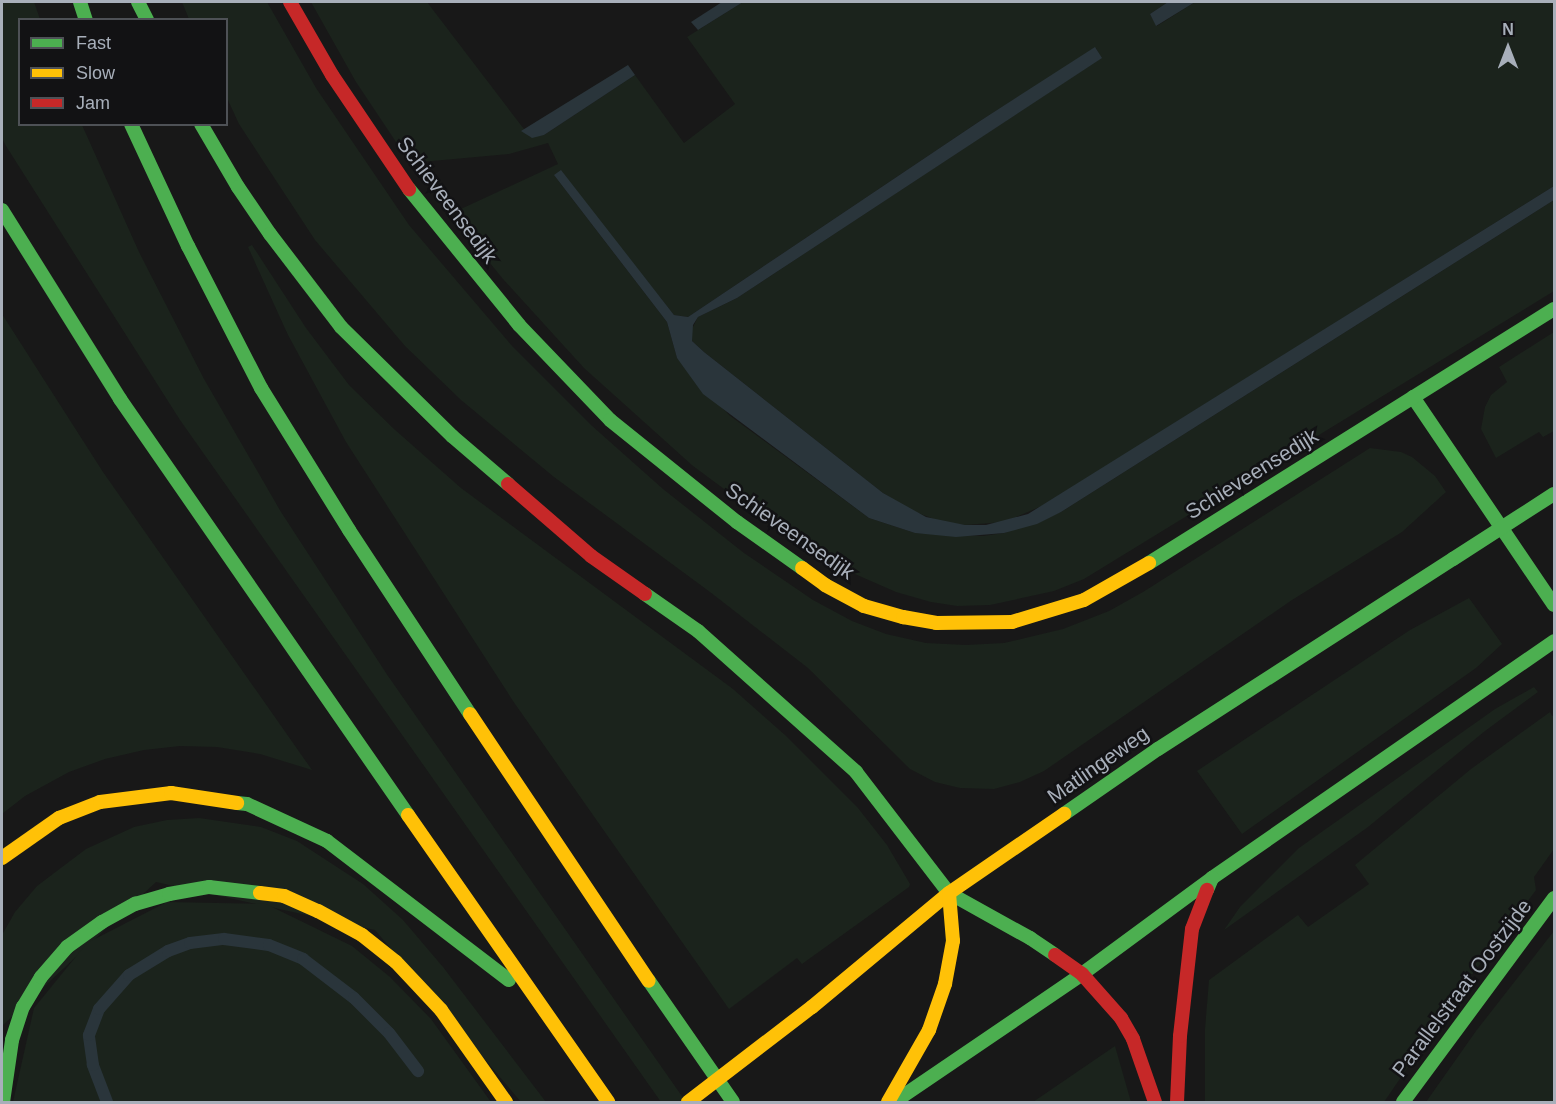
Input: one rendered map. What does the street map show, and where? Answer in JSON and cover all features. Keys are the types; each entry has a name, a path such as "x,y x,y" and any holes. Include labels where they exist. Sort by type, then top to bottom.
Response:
{"main road":[{"path":"80,2 85,18"},
{"path":"138,2 146,18"},
{"name":"Schieveensedijk","path":"290,2 332,75 418,203 527,334 610,420 746,528 825,585 864,606 925,621 972,624 1012,622 1084,600 1124,579 1554,309"},
{"path":"132,126 188,246 261,388 349,530 572,868 733,1102"},
{"path":"202,126 257,215 341,327 452,436 591,556 698,631 856,772 949,893 1030,938 1082,974 1121,1018 1133,1039 1155,1102"},
{"path":"2,210 120,399 534,999 608,1102"},
{"path":"1413,397 1554,605"},
{"name":"Matlingeweg","path":"688,1102 812,1007 949,893 1158,749 1554,494"},
{"path":"894,1102 1082,974 1212,878 1554,641"},
{"path":"2,858 59,818 100,802 171,793 247,804 327,841 363,866 534,999"},
{"path":"1177,1102 1180,1036 1192,929 1212,878"},
{"path":"3,1102 12,1040 23,1007 41,977 67,947 102,921 135,904 169,894 209,887 284,896 362,935 396,962 441,1010 506,1102"},
{"path":"888,1102 928,1030 945,984 953,941 949,893"},
{"name":"Parallelstraat Oostzijde","path":"1403,1102 1477,999 1554,898"}],"shaded area":[{"path":"2,2 34,2 40,18 18,18 18,126 82,126 139,252 204,379 281,512 388,676 686,1102 661,1102 180,420 2,138"},
{"path":"182,2 267,2 316,88 409,225 513,347 591,425 663,489 744,553 813,600 852,621 886,634 926,643 966,645 1004,643 1063,629 1109,611 1143,592 1370,448 1401,452 1412,457 1435,476 1446,492 1402,532 1292,600 1044,771 1020,782 994,789 960,788 935,782 910,769 808,668 710,592 554,477 461,400 405,346 315,240 239,124 228,100 228,18 189,18"},
{"path":"311,2 427,2 530,137 544,135 635,75 684,143 735,104 687,37 743,2 1168,2 1150,14 1157,26 1195,2 1554,2 1554,186 1042,506 1004,522 965,525 942,522 910,510 883,493 704,352 692,341 691,331 698,317 737,298 1101,58 1096,48 980,121 688,317 674,315 632,262 554,175 667,322 677,358 729,415 869,518 915,533 983,536 1004,533 1061,512 1554,200 1554,291 1084,579 1054,591 990,605 957,606 931,602 896,592 816,557 693,466 584,368 503,279 450,214 558,164 548,143 509,154 410,163 356,82"},
{"path":"722,2 743,2 698,30 691,22"},
{"path":"1168,2 1195,2 1156,26 1150,14"},
{"path":"1095,47 1102,58 737,298 698,317 693,325 692,341 704,352 883,493 926,517 965,525 986,525 1028,514 1554,186 1554,200 1061,512 1037,524 1004,533 956,537 915,533 869,518 703,394 677,358 667,322 554,175 561,170 674,315 688,317 980,121"},
{"path":"628,65 635,75 544,135 532,138 521,131"},
{"path":"252,245 306,328 349,385 394,429 461,488 733,689 785,735 858,808 887,845 910,884 909,887 802,964 797,958 729,1009 513,701 346,442 288,335 248,247"},
{"path":"2,314 103,472 312,770 260,754 217,747 180,746 144,750 105,759 69,772 25,796 2,814"},
{"path":"1554,332 1554,431 1543,437 1539,432 1496,458 1481,429 1485,407 1491,395 1507,382 1499,367"},
{"path":"1469,598 1502,644 1476,668 1242,834 1197,771 1410,630"},
{"path":"1534,687 1538,692 1485,731 1368,827 1224,930 1240,907 1299,848 1495,709"},
{"path":"1550,712 1552,716 1554,715 1554,849 1534,877 1536,890 1465,984 1384,1102 1205,1102 1205,1029 1209,980 1298,915 1308,927 1369,884 1355,865 1471,769"},
{"path":"199,818 261,827 297,841 363,884 403,920 443,967 546,1102 521,1102 375,930 156,882 2,1026 2,935 15,912 37,886 86,849 134,827 167,820"},
{"path":"167,902 266,904 352,946 390,977 431,1019 491,1102 13,1102 34,1008 87,943"},
{"path":"1554,931 1554,1102 1426,1102 1476,1031"},
{"path":"1115,1046 1131,1102 1033,1102"}],"waterway":[{"path":"107,1102 93,1065 89,1035 99,1009 129,975 168,951 190,943 224,939 269,945 303,959 354,998 389,1033 418,1071"}],"traffic: fast":[{"path":"80,2 85,18"},
{"path":"138,2 146,18"},
{"path":"132,126 188,246 261,388 349,530 470,714"},
{"path":"202,126 238,187 270,234 341,327 452,436 508,484"},
{"path":"409,189 519,325 610,420 737,522 802,568"},
{"path":"2,210 120,399 408,815"},
{"path":"1149,563 1554,309"},
{"path":"1413,397 1554,605"},
{"path":"1453,559 1554,494"},
{"path":"1064,814 1158,749 1453,559"},
{"path":"645,594 698,631 856,772 949,893 1030,938 1055,955"},
{"path":"1207,890 1212,878 1554,641"},
{"path":"237,803 247,804 327,841 509,980"},
{"path":"894,1102 1082,974 1212,878"},
{"path":"3,1102 12,1040 23,1007 41,977 67,947 102,922 135,904 169,894 209,887 260,893"},
{"path":"1403,1102 1554,898"},
{"path":"649,981 733,1102"}],"traffic: slow":[{"path":"802,568 825,585 864,606 903,617 936,623 1012,622 1084,600 1149,563"},
{"path":"470,714 649,981"},
{"path":"2,858 59,818 100,802 171,793 237,803"},
{"path":"812,1007 949,893 1064,814"},
{"path":"408,815 608,1102"},
{"path":"260,893 284,896 318,911 362,935 396,962 441,1010 506,1102"},
{"path":"888,1102 929,1030 945,984 953,941 949,893"},
{"path":"688,1102 812,1007"}],"traffic: jam":[{"path":"290,2 332,75 409,189"},
{"path":"508,484 591,556 645,594"},
{"path":"1177,1102 1180,1036 1192,929 1207,890"},
{"path":"1055,955 1082,974 1121,1018 1133,1039 1155,1102"}]}
